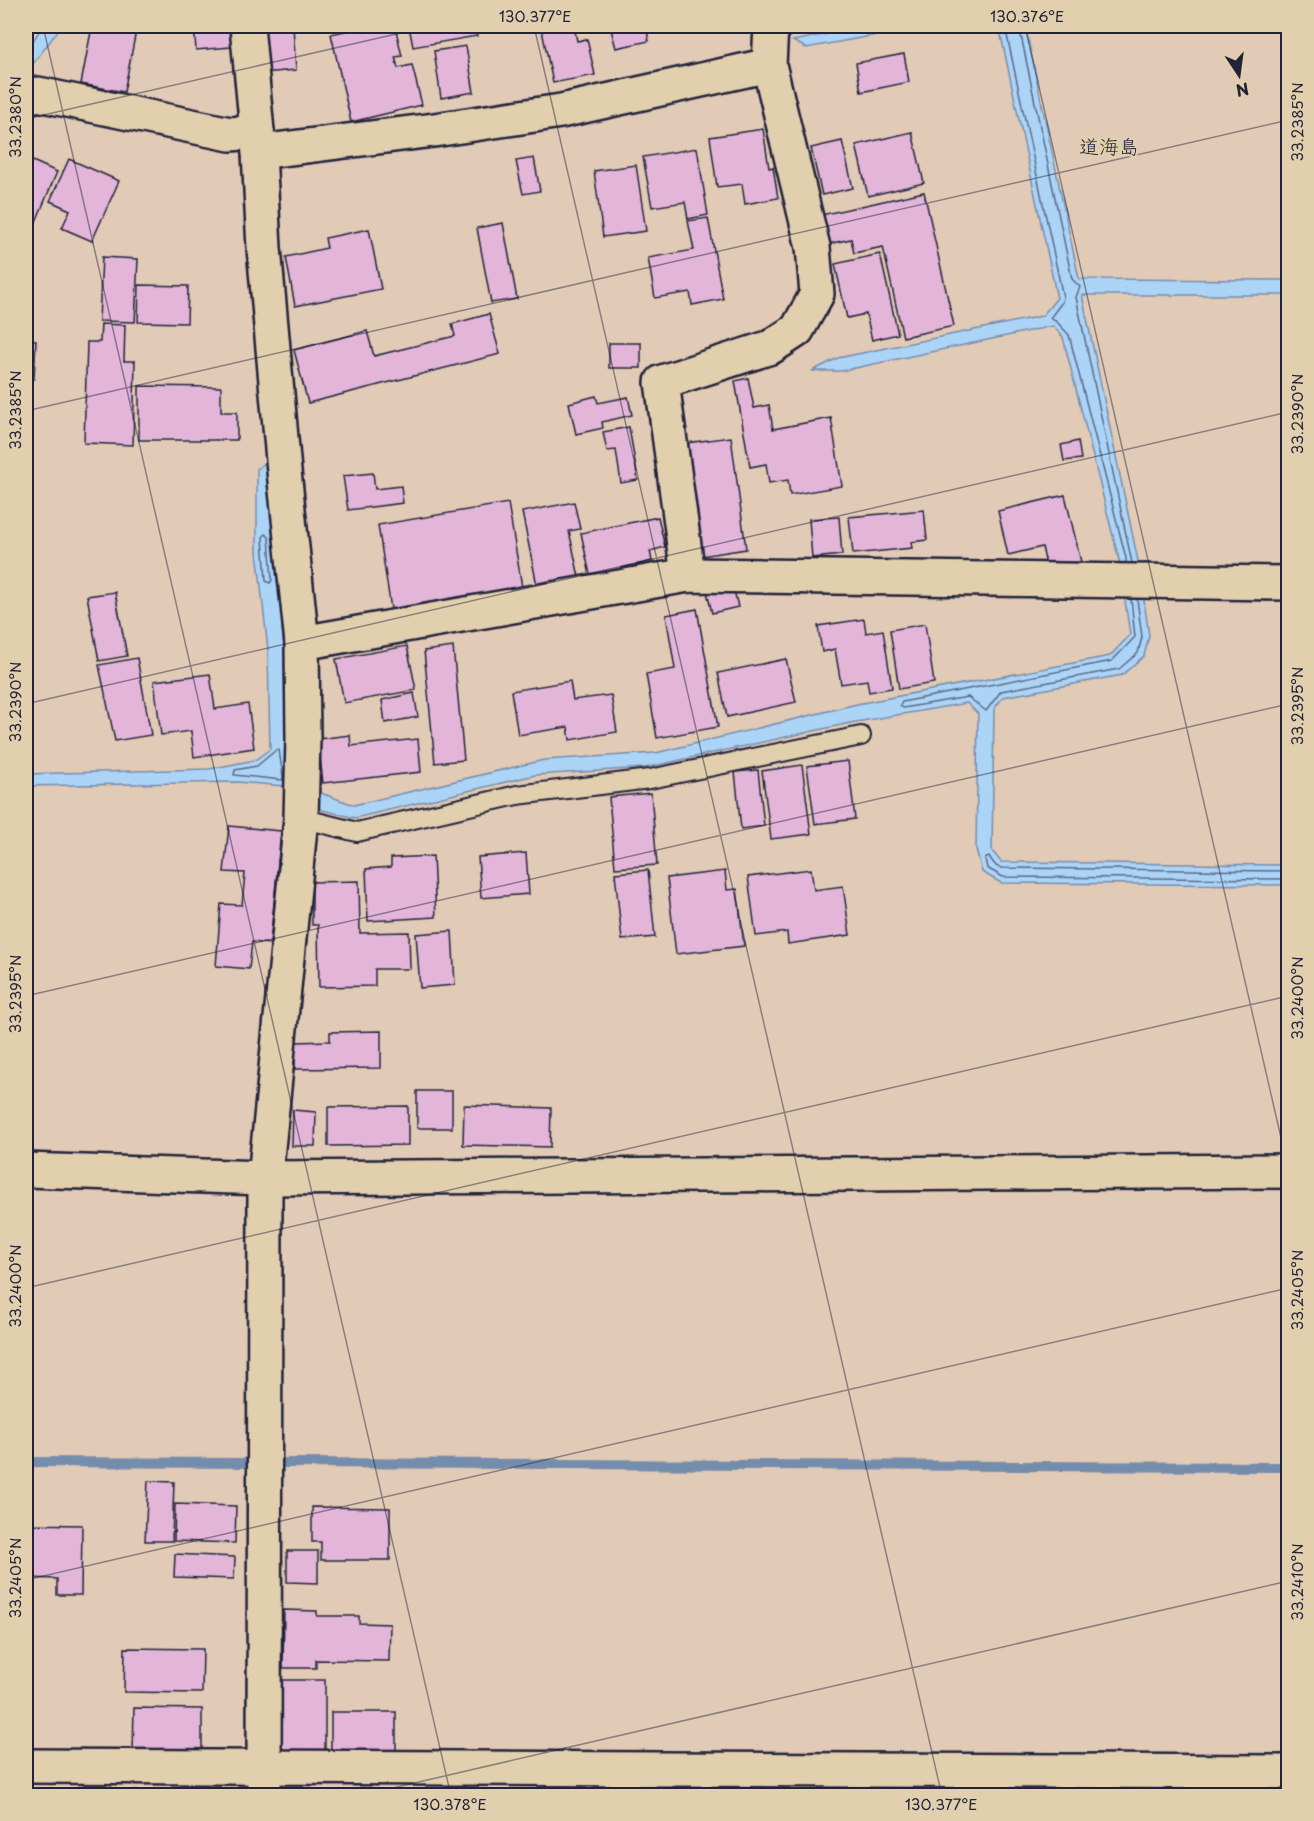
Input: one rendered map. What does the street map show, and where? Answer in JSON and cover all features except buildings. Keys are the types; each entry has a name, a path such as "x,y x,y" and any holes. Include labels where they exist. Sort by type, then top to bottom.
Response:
{"street":[{"path":"247,26 258,142 264,248 302,643 301,812 265,1178 264,1781"},
{"path":"688,575 662,382 771,347 797,330 817,294 813,247 769,66 771,26"},
{"path":"26,97 38,94 230,134 258,142 434,130 561,111 769,66"},
{"path":"302,643 688,575 1288,583"},
{"path":"26,1170 265,1178 1288,1171"},
{"path":"26,1766 264,1781 1288,1772"}],"lane":[{"path":"301,812 357,832 517,795 650,779 861,736"}],"shaded area":[{"path":"274,1778 697,1778 697,1796 274,1796"}],"water":[{"path":"42,26 59,26 57,32 26,73 26,53"},
{"path":"866,26 926,26 806,48 793,41"},
{"path":"999,26 1023,26 1026,29 1079,279 1288,280 1288,295 1082,295 1139,566 1149,636 1144,656 1122,675 1003,697 994,709 992,851 1001,862 1288,865 1288,885 1001,883 982,872 976,849 978,714 967,703 850,723 644,768 535,775 355,818 314,808 284,786 237,782 26,786 26,774 209,769 255,760 270,749 268,650 257,551 257,469 269,460 284,652 286,747 318,792 354,805 544,760 656,753 857,704 1110,656 1130,635 1119,560 1063,337 1053,326 841,371 812,371 838,358 1042,316 1057,298"}],"waterway":[{"path":"26,1462 248,1463"},
{"path":"283,1463 1288,1467"}],"district":[{"name":"道海島","path":"1109,146"}]}
